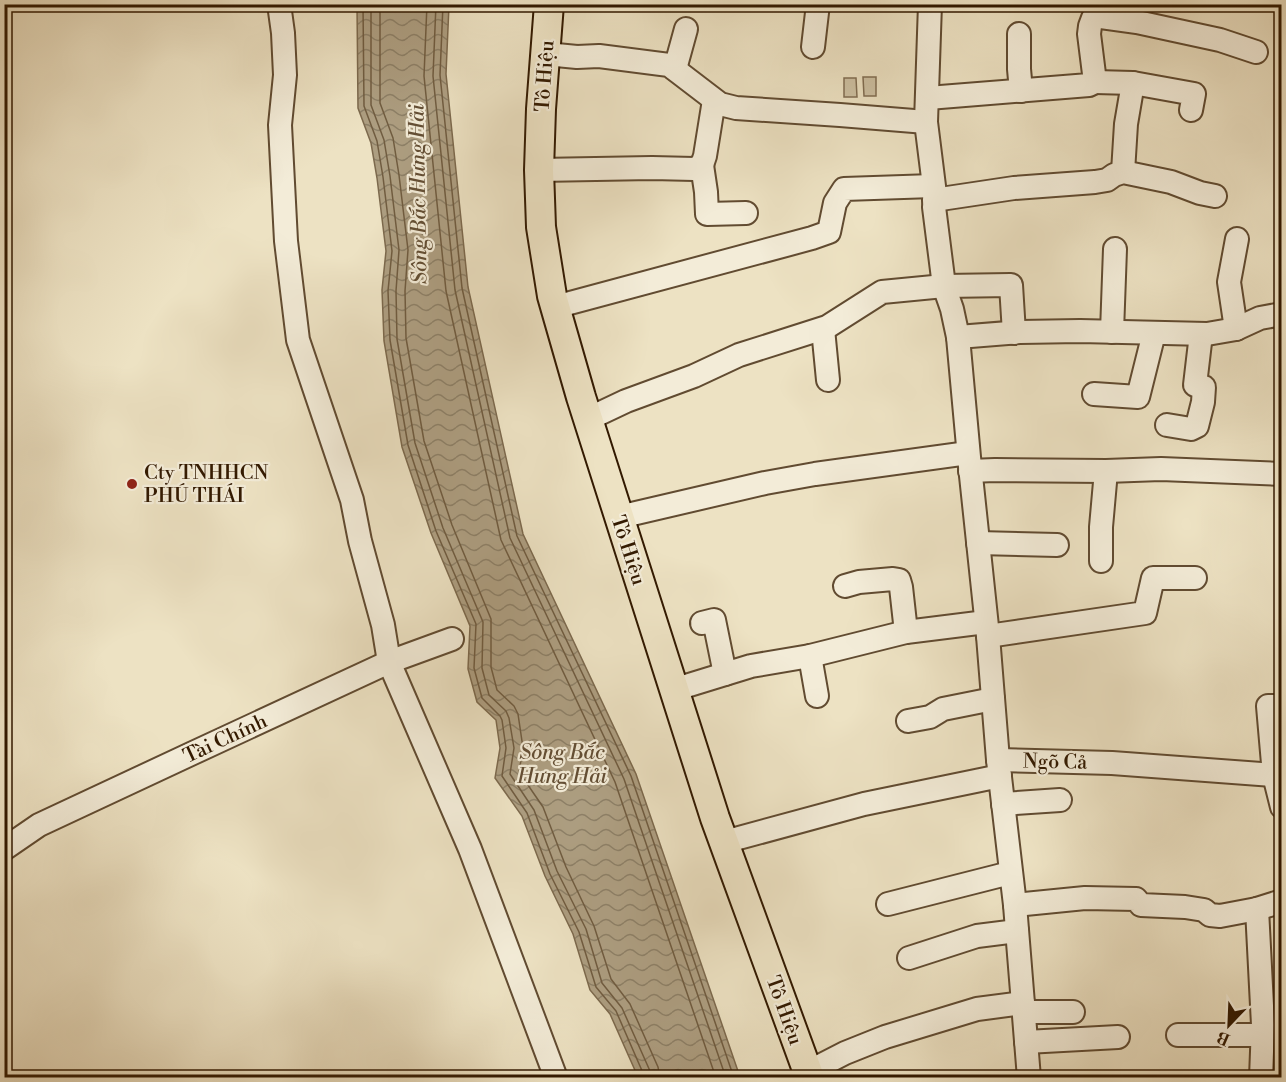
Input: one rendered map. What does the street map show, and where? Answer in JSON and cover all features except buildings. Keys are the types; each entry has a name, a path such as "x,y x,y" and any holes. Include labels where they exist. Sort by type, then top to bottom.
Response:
{"main road":[{"name":"Tô Hiệu","path":"549,4 538,170 541,227 552,296 588,419 715,819 809,1075"}],"street":[{"path":"279,4 285,75 280,125 286,241 298,340 352,501 360,541 383,625 389,662 470,849 556,1077"},
{"path":"813,47 818,4"},
{"path":"930,4 926,122 944,286 958,337 999,768 1023,968 1029,1077"},
{"path":"1095,82 1089,34 1092,11 1101,17 1137,22 1220,40 1256,52"},
{"path":"675,69 686,29"},
{"path":"1019,34 1021,91"},
{"path":"546,54 577,57 599,56 669,65 720,104 736,108 926,122"},
{"path":"928,98 1089,85 1095,82 1133,83 1194,94 1191,110"},
{"path":"1123,172 1126,123 1133,83"},
{"path":"714,100 702,165 707,214 746,213"},
{"path":"538,170 694,169 702,165"},
{"path":"555,307 812,238 829,231 835,203 844,189 934,193 1095,182 1107,180 1123,172 1171,182 1215,196"},
{"path":"1236,329 1228,282 1237,239"},
{"path":"1112,332 1115,249"},
{"path":"588,419 739,355 823,329 882,291 944,286 1011,285 1014,333"},
{"path":"958,337 1080,331 1201,334 1236,329 1260,318 1281,314"},
{"path":"823,329 828,380"},
{"path":"1095,394 1138,397 1154,333"},
{"path":"1167,425 1191,429 1197,426 1204,394 1204,387 1195,385 1201,334"},
{"path":"619,517 765,483 815,474 969,462 995,470 1161,469 1281,474"},
{"path":"1101,561 1101,527 1106,471"},
{"path":"978,543 1057,545"},
{"path":"673,690 751,666 810,656 906,632 987,629 1145,613 1153,578 1195,578"},
{"path":"845,586 859,582 898,580 901,587 906,632"},
{"path":"702,623 714,620 726,674"},
{"name":"Tài Chính","path":"4,849 39,825 389,662 452,639"},
{"path":"810,656 817,696"},
{"path":"908,721 930,717 943,709 993,699"},
{"path":"1281,706 1268,706 1274,775 1281,807"},
{"name":"Ngõ Cả","path":"724,842 999,768 1112,763 1274,775"},
{"path":"1003,804 1060,800"},
{"path":"888,904 1010,873"},
{"path":"1015,905 1085,898 1136,899 1141,904 1204,910 1210,915 1220,916 1257,909 1281,901"},
{"path":"1257,909 1271,980 1269,1027 1261,1077"},
{"path":"909,958 977,936 1017,931"},
{"path":"809,1075 844,1053 885,1037 977,1009 1024,1008 1073,1012"},
{"path":"1178,1035 1269,1027"},
{"path":"1026,1042 1118,1037"}],"shaded area":[{"path":"863,77 876,77 876,96 864,96"},
{"path":"844,78 856,78 857,97 844,97"}],"water":[{"name":"Sông Bắc Hưng Hải","path":"357,5 449,5 446,74 468,287 523,534 636,774 740,1077 638,1077 610,1014 590,990 573,934 545,876 522,816 495,778 500,748 496,720 477,702 468,669 470,626 431,533 402,447 384,341 382,290 386,251 377,178 371,143 358,108"}],"place":[{"name":"Cty TNHHCN PHÚ THÁI","path":"132,484"}]}
